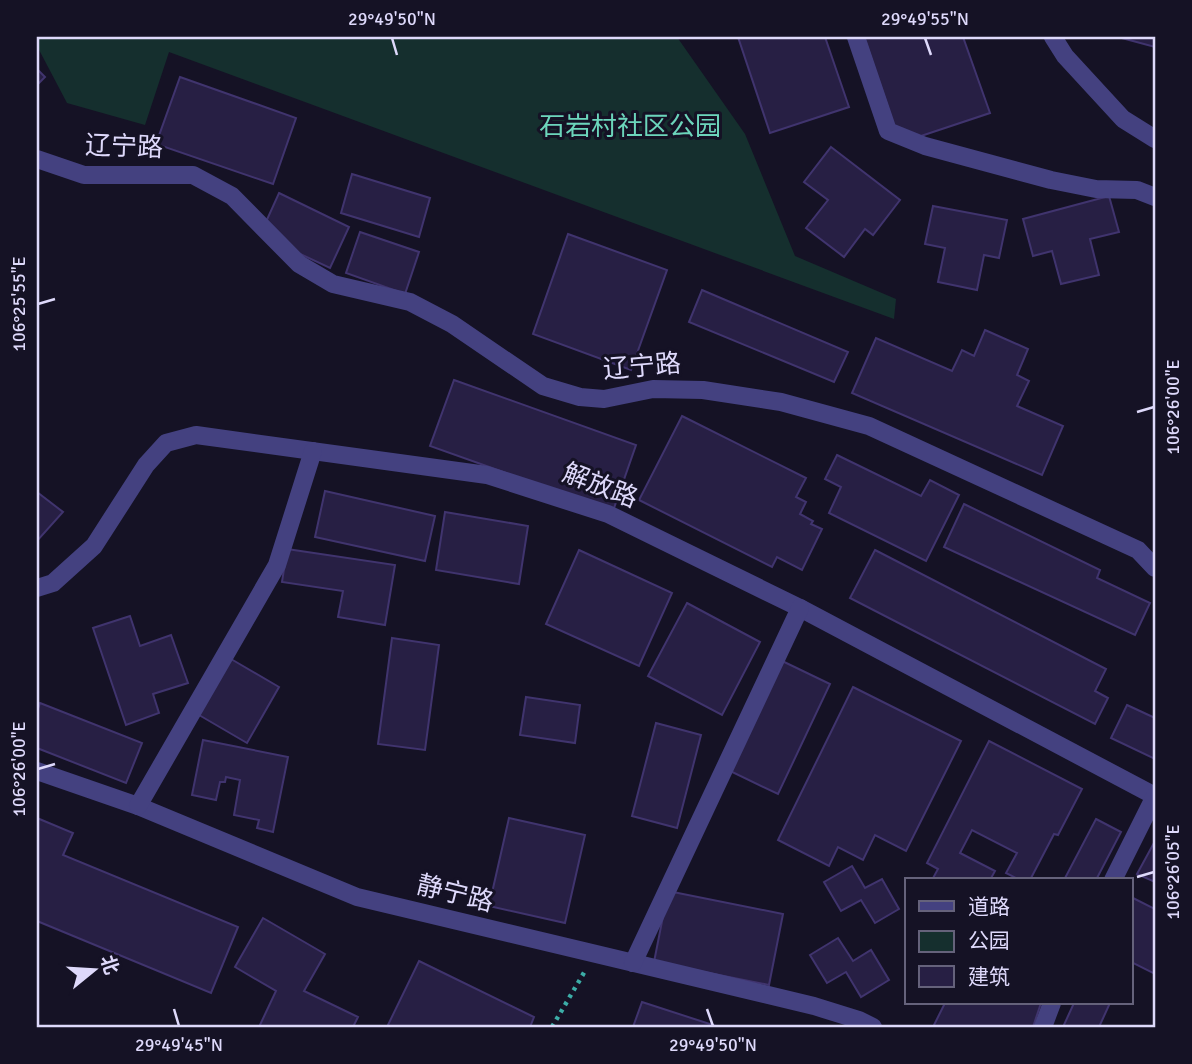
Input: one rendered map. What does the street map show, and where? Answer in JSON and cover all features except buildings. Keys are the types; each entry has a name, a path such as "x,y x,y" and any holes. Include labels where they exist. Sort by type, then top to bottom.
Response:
{"street":[{"path":"856,37 888,131 925,146 1051,180 1096,189 1137,190 1155,197"},
{"path":"1053,37 1065,56 1123,119 1155,139"},
{"name":"辽宁路","path":"37,159 83,175 193,175 232,196 299,264 332,284 410,302 452,324 543,386 580,397 604,399 653,389 703,390 781,402 869,426 1138,550 1155,568"},
{"name":"解放路","path":"37,588 52,583 94,546 146,464 166,443 196,435 487,475 608,514 800,608 1155,796"},
{"path":"138,806 278,565 313,452"},
{"path":"633,963 800,608"},
{"name":"静宁路","path":"37,771 138,806 357,897 814,1006 873,1027"},
{"path":"1114,878 1155,796"},
{"path":"1043,1027 1052,1004"}],"path":[{"path":"552,1027 595,955"}],"green space":[{"name":"石岩村社区公园","path":"37,37 677,37 745,134 795,256 896,299 894,319 169,52 145,125 67,103 37,46"}]}
